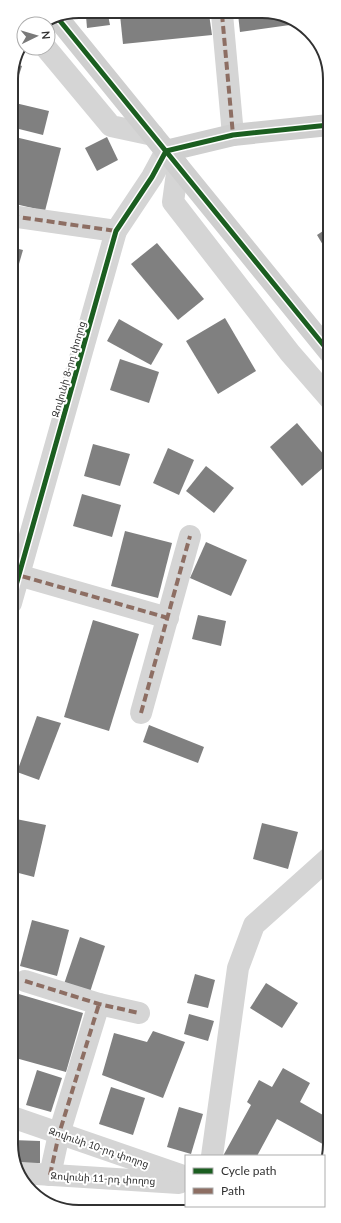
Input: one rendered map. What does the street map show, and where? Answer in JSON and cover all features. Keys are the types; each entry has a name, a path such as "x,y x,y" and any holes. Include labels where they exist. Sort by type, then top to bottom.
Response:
{"street":[{"path":"222,18 233,134"},
{"path":"60,21 323,344"},
{"path":"53,56 111,126 166,151 233,134 323,126"},
{"path":"166,151 173,202 290,353 323,391"},
{"name":"Զովունի 8-րդ փողոց","path":"18,564 116,231 152,177 166,151"},
{"path":"18,217 116,231"},
{"path":"141,713 190,536"},
{"path":"18,575 168,618"},
{"path":"212,1155 238,968 254,926 323,863"},
{"path":"25,981 99,1004 139,1013"},
{"path":"50,1175 59,1134 99,1004"},
{"name":"Զովունի 10-րդ փողոց","path":"18,1119 185,1177"},
{"name":"Զովունի 11-րդ փողոց","path":"25,1173 185,1183"}],"building":[{"path":"86,18 109,18 110,25 87,28"},
{"path":"120,18 210,18 212,35 123,44"},
{"path":"238,18 274,19 290,25 240,32"},
{"path":"20,65 22,66 18,78"},
{"path":"18,104 49,111 43,135 18,129"},
{"path":"107,137 118,160 97,171 85,148"},
{"path":"18,138 61,148 45,211 18,205"},
{"path":"323,231 323,245 317,235"},
{"path":"157,243 204,299 178,320 131,264"},
{"path":"18,249 23,250 18,267"},
{"path":"225,318 256,371 218,394 186,341"},
{"path":"119,319 163,344 151,365 107,341"},
{"path":"120,359 159,372 149,403 110,390"},
{"path":"297,423 323,454 323,468 302,486 270,447"},
{"path":"93,444 130,454 120,486 84,476"},
{"path":"168,448 194,460 179,495 153,483"},
{"path":"206,466 234,488 214,513 186,491"},
{"path":"82,494 121,505 112,537 73,526"},
{"path":"125,531 172,543 158,598 111,586"},
{"path":"206,542 247,560 231,596 190,578"},
{"path":"198,615 226,621 221,646 192,639"},
{"path":"93,620 139,634 109,731 64,717"},
{"path":"37,716 61,723 39,780 18,772"},
{"path":"149,725 204,747 198,763 143,742"},
{"path":"18,819 46,825 34,877 18,873"},
{"path":"262,823 298,832 288,869 253,859"},
{"path":"32,920 69,930 57,976 20,966"},
{"path":"80,937 105,946 89,995 63,987"},
{"path":"195,974 215,980 208,1008 187,1003"},
{"path":"266,983 298,1003 282,1028 250,1008"},
{"path":"18,994 83,1013 66,1072 18,1059"},
{"path":"189,1014 214,1021 208,1041 184,1034"},
{"path":"153,1031 185,1042 163,1098 102,1075 114,1033 147,1042"},
{"path":"283,1068 310,1083 300,1102 323,1115 323,1144 277,1119 258,1155 224,1155 251,1105 247,1102 259,1080 272,1087"},
{"path":"37,1070 62,1078 51,1112 26,1105"},
{"path":"111,1087 145,1098 133,1135 99,1124"},
{"path":"179,1107 203,1114 191,1154 167,1147"},
{"path":"18,1140 40,1141 40,1163 21,1163"}],"marked path":[{"path":"222,18 233,135"},
{"path":"18,217 116,231"},
{"path":"141,713 190,536"},
{"path":"18,575 168,618"},
{"path":"25,981 99,1004 139,1013"},
{"path":"50,1175 59,1134 99,1004"}],"cycle path":[{"path":"60,21 323,344"},
{"path":"18,578 116,231 152,177 166,151 233,135 323,126"}]}
